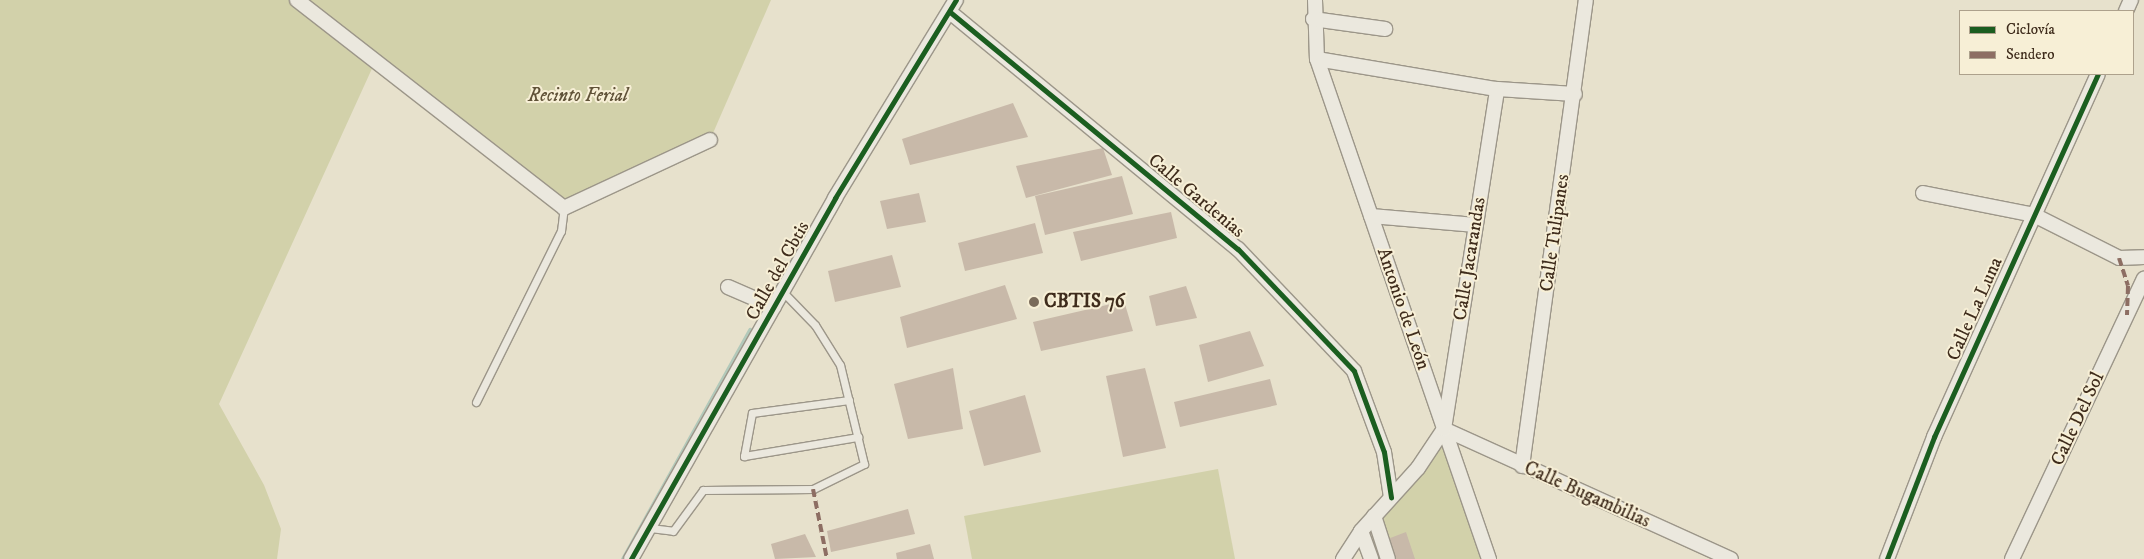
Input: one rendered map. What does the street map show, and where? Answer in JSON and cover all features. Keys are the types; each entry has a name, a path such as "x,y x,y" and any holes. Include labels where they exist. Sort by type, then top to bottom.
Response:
{"street":[{"path":"297,0 564,208 710,140"},
{"name":"Antonio de León","path":"1315,0 1313,19 1318,59 1489,559"},
{"name":"Calle Tulipanes","path":"1522,466 1575,94 1586,0"},
{"name":"Calle del Cbtis","path":"631,559 783,292 953,6"},
{"name":"Calle Gardenias","path":"953,6 1238,249 1354,371 1384,452 1391,498"},
{"path":"1313,19 1384,29"},
{"path":"1318,59 1497,89 1575,94"},
{"name":"Calle La Luna","path":"1887,559 1934,437 2098,75"},
{"name":"Calle Jacarandas","path":"1444,429 1497,89"},
{"path":"1923,193 2034,215 2119,258 2144,257"},
{"path":"1371,216 1476,225"},
{"name":"Calle Del Sol","path":"2012,559 2144,278"},
{"path":"728,287 774,308"},
{"path":"1343,559 1361,531 1418,468 1444,429"},
{"name":"Calle Bugambilias","path":"1444,429 1522,466 1731,559"},
{"path":"1374,516 1388,559"},
{"path":"1361,531 1370,559"}],"lane":[{"path":"476,402 561,232 564,208"},
{"path":"650,528 673,531 703,490 812,489 864,464 840,366 815,325 783,292"},
{"path":"849,400 752,414 744,456 858,437"}],"green space":[{"path":"0,0 297,0 375,62 219,404 264,485 281,529 277,559 0,559"},
{"name":"Recinto Ferial","path":"304,0 771,0 710,140 564,208"},
{"path":"1444,429 1489,559 1388,559 1374,516"},
{"path":"1218,469 1235,559 972,559 964,516"}],"building":[{"path":"1013,103 1028,137 910,165 902,139"},
{"path":"1103,148 1112,175 1026,198 1016,166"},
{"path":"1122,176 1133,214 1045,235 1035,196"},
{"path":"919,193 926,222 887,229 880,201"},
{"path":"1171,212 1177,238 1081,261 1073,232"},
{"path":"1035,223 1043,253 965,271 958,243"},
{"path":"892,255 901,287 835,302 828,271"},
{"path":"1005,285 1017,319 907,348 900,317"},
{"path":"1186,286 1197,318 1156,326 1149,296"},
{"path":"1124,301 1133,331 1041,351 1033,322"},
{"path":"1250,331 1264,366 1208,382 1199,345"},
{"path":"953,368 963,429 908,439 894,384"},
{"path":"1145,368 1166,448 1123,457 1106,376"},
{"path":"1270,379 1277,405 1180,427 1174,402"},
{"path":"1025,395 1041,452 984,466 969,411"},
{"path":"908,509 915,534 831,552 827,531"},
{"path":"1406,532 1415,559 1391,559 1385,540"},
{"path":"805,534 816,557 775,559 771,544"},
{"path":"930,544 934,559 897,559 896,553"}],"waterway":[{"path":"623,559 750,330"}],"marked path":[{"path":"2119,258 2128,286 2127,315"},
{"path":"813,489 827,559"}],"cycle path":[{"path":"631,559 835,198 956,0"},
{"path":"950,12 1238,249 1354,371 1384,452 1391,497"},
{"path":"1887,559 1934,437 2098,75"}],"place":[{"name":"CBTIS 76","path":"1034,302"}]}
